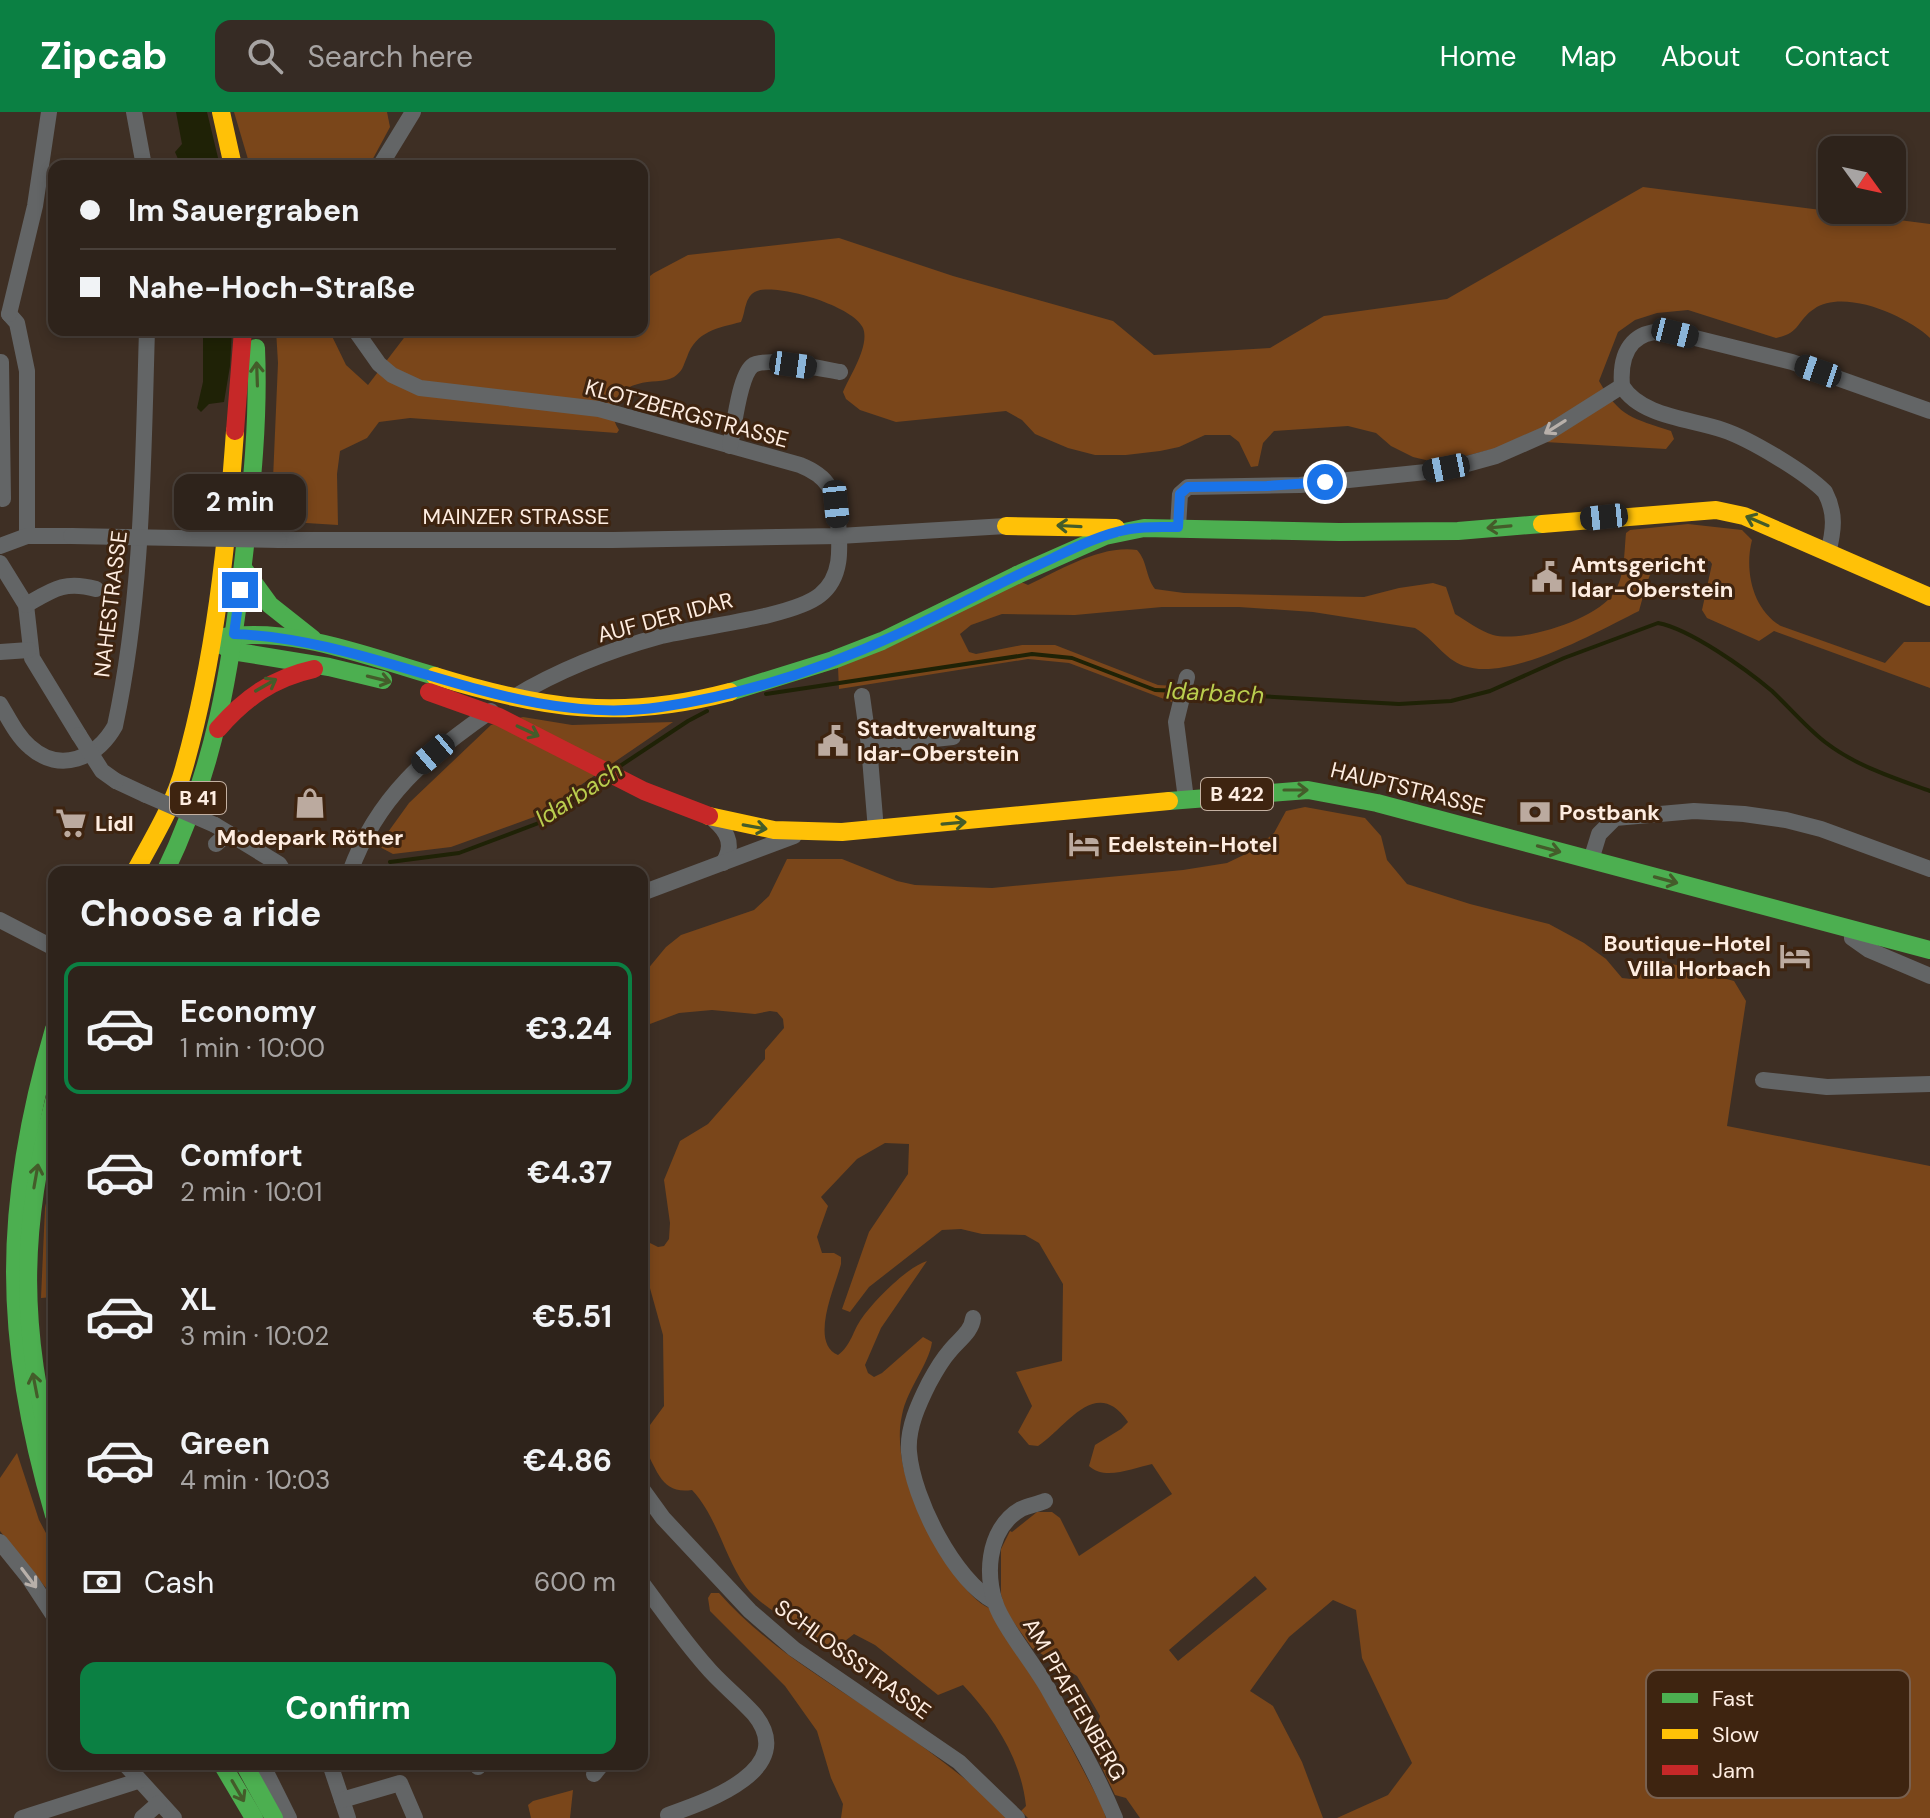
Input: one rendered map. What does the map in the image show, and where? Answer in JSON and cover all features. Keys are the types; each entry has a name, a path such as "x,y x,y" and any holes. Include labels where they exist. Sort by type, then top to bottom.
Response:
{"main road":[{"path":"221,112 232,160"},
{"name":"B 41","path":"138,866 169,808 184,769 213,639 231,486 243,336"},
{"name":"B 41","path":"168,866 192,815 218,729 233,643 258,418 254,336"},
{"name":"B 422","path":"233,643 329,667 515,699 565,707 635,710 685,703 738,690 846,656 1017,575 1105,536 1132,529 1458,531 1716,510 1744,516 1930,597"},
{"path":"1006,526 1132,529"},
{"path":"1006,526 1027,533 1032,542 1030,558 1017,575"},
{"path":"243,568 278,613 323,646"},
{"name":"B 422","path":"233,643 272,636 323,646 432,684 644,791 709,816 753,827 801,833"},
{"path":"213,639 233,643"},
{"path":"218,729 249,696 269,682 290,674 329,667"},
{"name":"HAUPTSTRASSE","path":"801,833 876,830 1288,789 1322,791 1930,950"},
{"path":"48,1045 33,1084 18,1142 5,1252 7,1331 16,1389 48,1500"},
{"path":"48,1126 37,1171 24,1279 32,1370 48,1436"},
{"path":"226,1770 254,1818"},
{"path":"247,1770 274,1818"}],"street":[{"path":"0,546 27,536 11,505 11,365 17,323 5,313 35,206 49,112"},
{"path":"134,112 143,160"},
{"path":"383,160 404,116"},
{"path":"1828,553 1833,514 1830,502 1818,485 1737,436 1635,401 1622,386 1622,363 1627,350 1645,333 1657,330 1792,362 1930,411"},
{"name":"NAHESTRASSE","path":"0,704 30,748 53,760 79,760 90,755 109,737 115,726 138,569 147,336"},
{"name":"KLOTZBERGSTRASSE","path":"359,336 379,364 392,375 420,388 599,409 800,465 821,475 832,491 839,536"},
{"path":"730,446 745,375 753,365 758,362 840,372"},
{"path":"11,365 11,505"},
{"path":"1178,527 1180,494 1188,487 1300,485 1426,472 1467,464 1496,456 1546,434 1622,386"},
{"name":"MAINZER STRASSE","path":"27,536 613,540 839,536 1006,526"},
{"name":"AUF DER IDAR","path":"353,866 372,824 393,792 438,751 491,711 545,681 626,647 662,636 791,609 820,596 832,581 838,566 839,536"},
{"path":"0,563 26,605 29,650 102,771 143,799 280,866"},
{"path":"26,605 60,586 71,584 96,589"},
{"path":"0,652 29,650"},
{"path":"1186,681 1176,722 1186,799"},
{"path":"862,696 876,830"},
{"path":"869,746 953,737"},
{"path":"1591,860 1602,829 1615,818 1694,811 1786,820 1821,829 1930,869"},
{"path":"709,816 723,829 729,841 729,852 723,863"},
{"name":"HAUPTSTRASSE","path":"648,891 801,833"},
{"path":"0,920 48,945"},
{"path":"1853,929 1852,938 1862,946 1930,976"},
{"path":"1763,1080 1827,1087 1930,1084"},
{"name":"AM PFAFFENBERG","path":"973,1318 971,1327 948,1353 929,1384 912,1424 909,1452 926,1509 943,1543 968,1579 995,1602 1060,1710 1115,1818"},
{"name":"SCHLOSSSTRASSE","path":"648,1497 663,1518 750,1611 794,1649 959,1762 1017,1818"},
{"name":"AM PFAFFENBERG","path":"995,1602 990,1565 996,1538 1022,1509 1045,1501"},
{"path":"0,1542 48,1607"},
{"path":"648,1591 706,1667 754,1715 765,1739 759,1763 741,1783 712,1800 668,1815"},
{"path":"130,1770 174,1818"},
{"path":"265,1770 289,1818"},
{"path":"332,1770 348,1818"},
{"path":"22,1818 138,1781"},
{"path":"342,1800 400,1783 415,1818"},
{"path":"142,1818 159,1803"}],"shaded area":[{"path":"176,112 207,112 219,160 178,160 175,152 182,144"},
{"path":"234,112 387,112 390,127 372,160 248,160"},
{"path":"1643,187 1818,210 1818,224 1906,224 1906,221 1930,224 1930,338 1906,321 1875,307 1842,302 1827,303 1814,309 1795,330 1776,338 1688,310 1657,313 1635,320 1618,332 1599,381 1621,410 1671,431 1674,439 1666,449 1545,442 1489,450 1438,463 1413,457 1391,446 1376,433 1348,426 1274,431 1263,443 1258,466 1251,467 1239,442 1230,435 1205,435 1179,447 1160,451 1095,455 1035,434 1022,420 1006,411 896,422 860,410 846,399 843,392 864,343 863,328 857,320 815,299 768,289 753,293 741,322 709,332 696,341 674,377 638,384 623,391 613,408 619,430 617,433 410,418 379,422 367,438 340,451 338,525 274,521 276,336 332,336 346,365 368,385 405,336 648,336 648,278 688,255 839,238 953,276 1113,321 1154,355 1270,348 1324,316 1447,299"},
{"path":"203,336 232,336 224,402 209,404 201,412 197,408 203,382"},
{"path":"1688,524 1742,530 1752,540 1749,564 1753,589 1764,610 1781,626 1885,663 1904,642 1930,642 1930,688 1774,631 1759,641 1707,618 1702,610 1712,564 1710,561 1676,560 1658,564 1653,569 1639,611 1553,652 1505,667 1483,669 1464,666 1451,659 1415,628 1313,612 1239,607 1162,607 1075,615 1002,614 971,625 960,634 969,652 976,654 1022,645 1055,645 1158,685 1175,686 1172,702 1069,663 1028,659 839,689 838,667 1021,582 1028,585 1081,560 1109,551 1137,550 1155,589 1184,593 1364,597 1433,583 1446,587 1455,614 1488,633 1506,637 1558,627 1605,603 1620,579 1626,533 1630,530"},
{"path":"523,717 572,725 673,722 534,817 451,847 393,854 378,846 409,803 491,725"},
{"path":"1305,807 1365,818 1381,836 1387,860 1407,884 1549,924 1606,959 1622,978 1631,979 1649,962 1658,960 1734,981 1746,1001 1727,1126 1930,1166 1930,1818 1337,1818 1388,1795 1412,1763 1362,1658 1356,1610 1333,1600 1289,1637 1250,1691 1273,1706 1302,1762 1323,1818 1140,1818 1126,1798 1115,1795 1092,1747 1100,1716 1077,1676 1032,1648 1005,1610 1001,1594 1001,1549 1010,1531 1037,1512 1052,1512 1060,1518 1079,1556 1172,1494 1152,1464 1111,1473 1103,1473 1089,1466 1095,1445 1128,1422 1105,1403 1082,1409 1038,1446 1029,1445 1018,1432 1032,1406 1016,1372 1062,1361 1063,1284 1039,1243 1025,1235 942,1230 869,1287 850,1312 842,1309 869,1232 908,1174 909,1144 885,1143 857,1159 821,1197 828,1206 817,1237 822,1253 834,1253 841,1257 826,1314 825,1339 830,1349 838,1355 862,1318 883,1294 910,1270 927,1261 881,1328 865,1365 874,1377 923,1337 932,1342 908,1396 901,1422 901,1449 909,1485 926,1525 950,1567 976,1600 989,1608 1029,1667 1106,1818 1028,1818 1021,1811 1026,1806 1023,1789 1005,1741 963,1685 938,1695 875,1645 854,1634 836,1648 772,1610 753,1595 738,1575 708,1513 692,1490 673,1488 656,1471 648,1455 648,1431 664,1406 663,1335 648,1281 648,1242 658,1247 664,1246 669,1239 664,1180 680,1141 708,1124 765,1059 765,1050 784,1028 783,1019 777,1012 770,1011 755,1014 712,1010 679,1013 648,1025 648,969 666,947 681,935 754,910 769,896 787,859 842,859 915,885 992,888 1227,863 1252,851 1274,833 1286,811","holes":["1255,1576 1267,1589 1178,1661 1169,1650"]},
{"path":"48,1193 48,1297 41,1298"},
{"path":"17,1453 39,1520 48,1537 48,1591 0,1531 0,1478"},
{"path":"711,1593 719,1593 777,1646 918,1743 1011,1818 841,1818 843,1804 831,1778 817,1731 785,1686 710,1611 708,1598"},
{"path":"573,1790 570,1818 531,1818 528,1805 533,1801"}],"waterway":[{"name":"Idarbach","path":"1188,692 1399,704 1451,701 1490,691 1564,658 1658,623 1686,633 1733,661 1772,691 1825,742 1849,758 1930,791"},
{"name":"Idarbach","path":"766,694 1032,654 1072,658 1155,690 1180,691"},
{"name":"Idarbach","path":"620,766 707,711"},
{"name":"Idarbach","path":"390,862 459,853 544,821 600,781"}],"traffic: fast":[{"path":"168,866 197,795 226,677 239,597 252,477 257,400 256,348"},
{"path":"1017,575 1105,536 1144,528 1458,531 1542,524"},
{"path":"243,568 270,605 313,639"},
{"path":"730,692 833,660 882,641 1017,575"},
{"path":"217,638 245,635 300,639 435,676"},
{"path":"219,643 232,651 329,667 383,680"},
{"path":"1169,801 1308,790 1377,803 1930,950"},
{"path":"48,1052 25,1154 17,1214 15,1272 17,1330 25,1390 48,1492"},
{"path":"48,1127 34,1194 28,1281 35,1368 48,1435"},
{"path":"226,1770 254,1818"},
{"path":"247,1770 274,1818"}],"traffic: slow":[{"path":"221,112 232,160"},
{"path":"138,866 175,795 195,727 218,601 235,431"},
{"path":"1542,524 1716,510 1744,516 1930,597"},
{"path":"1006,526 1116,528"},
{"path":"435,676 511,696 581,707 653,706 730,692"},
{"path":"709,816 774,830 842,832 1169,801"}],"traffic: jam":[{"path":"235,431 243,336"},
{"path":"218,729 261,691 286,678 314,669"},
{"path":"429,692 499,717 644,791 709,816"}],"place":[{"name":"Amtsgericht Idar-Oberstein","path":"1547,577"},
{"name":"Stadtverwaltung Idar-Oberstein","path":"833,741"},
{"name":"Modepark Röther","path":"310,803"},
{"name":"Postbank","path":"1535,812"},
{"name":"Lidl","path":"71,823"},
{"name":"Edelstein-Hotel","path":"1084,844"},
{"name":"Boutique-Hotel Villa Horbach","path":"1795,956"}],"route":[{"path":"240,590 234,634 284,638 323,646 536,703 635,710 709,698 851,654 1105,536 1132,529 1178,527 1180,494 1188,487 1325,482"}]}
